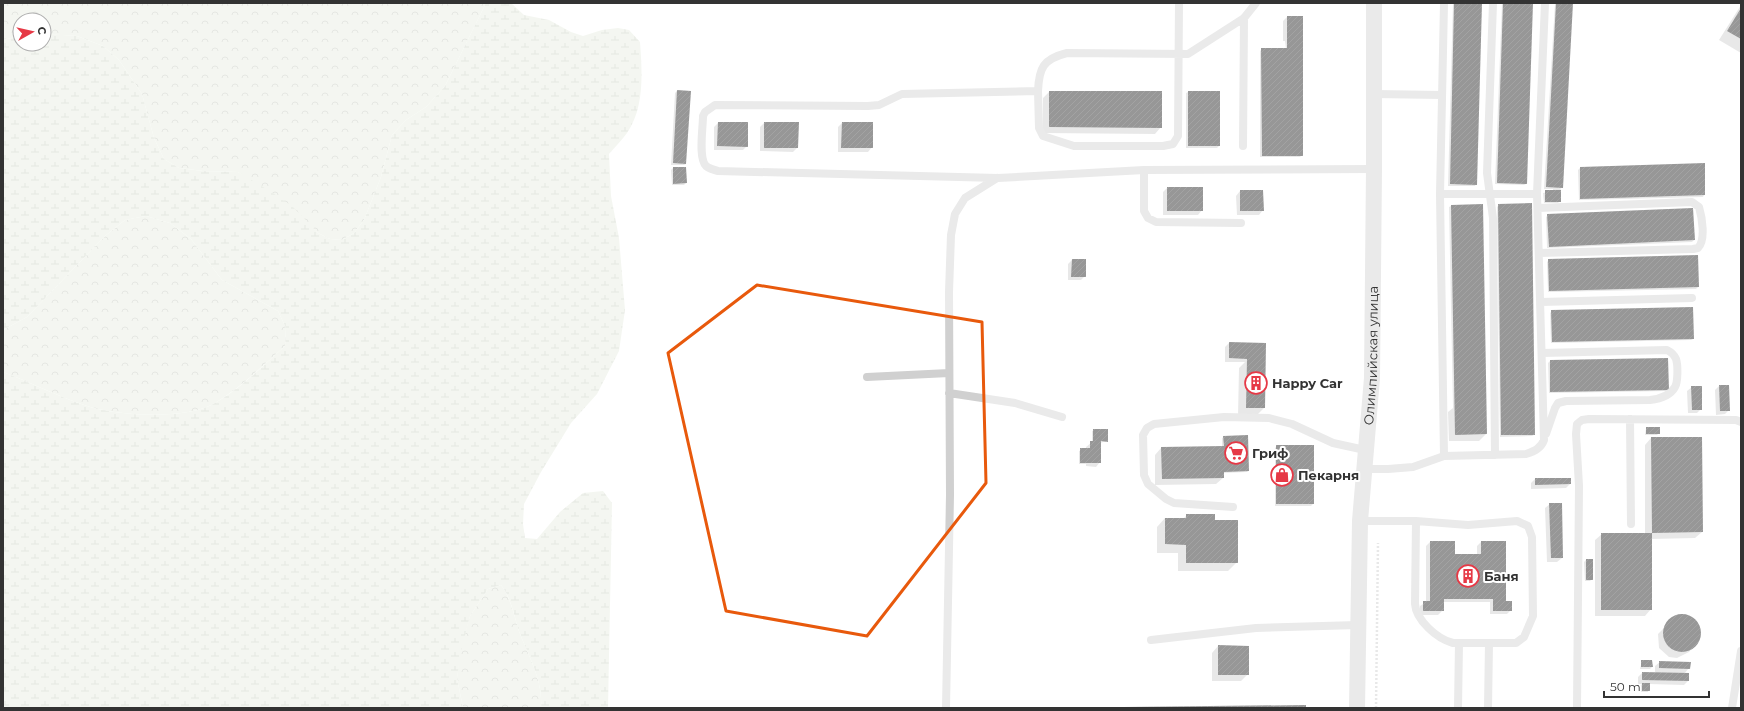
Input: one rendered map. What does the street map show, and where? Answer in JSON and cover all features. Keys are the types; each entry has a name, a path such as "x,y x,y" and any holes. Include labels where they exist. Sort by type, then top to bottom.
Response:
{"street":[{"name":"Олимпийская улица","path":"1357,708 1360,521 1372,378 1374,3"}],"lane":[{"path":"1179,3 1179,55 1178,136 1176,142 1170,145 1074,146 1043,136 1039,128 1038,91 1039,76 1042,68 1048,60 1067,53 1179,55 1188,54 1197,50 1244,18 1256,3"},
{"path":"1444,3 1440,194 1444,456"},
{"path":"1493,3 1487,173 1492,218 1495,455"},
{"path":"1544,440 1537,194 1545,3"},
{"path":"1243,146 1244,18"},
{"path":"1038,91 902,94 879,105 868,106 722,104 709,108 703,116 702,155 704,162 710,169 718,171 998,178 1144,170 1374,169"},
{"path":"1374,94 1442,95"},
{"path":"1144,170 1144,211 1148,218 1156,222 1241,223"},
{"path":"946,708 950,495 949,292 952,222 965,198 998,178"},
{"path":"1440,194 1537,194"},
{"path":"1538,208 1692,202 1699,207 1701,212 1702,241 1698,248 1693,249 1539,254"},
{"path":"1541,302 1692,298"},
{"path":"1364,469 1413,467 1444,456 1526,454 1535,451 1542,445 1558,403 1566,401 1657,399 1670,392 1676,383 1676,359 1672,353 1666,350 1542,352"},
{"path":"868,377 949,373"},
{"path":"949,393 1015,403 1062,417"},
{"path":"1233,507 1174,503 1148,484 1144,475 1144,435 1146,428 1154,424 1224,417 1269,418 1292,424 1333,443 1365,450"},
{"path":"1577,708 1579,486 1576,434 1577,424 1582,420 1589,419 1736,420 1741,422"},
{"path":"1630,419 1631,524"},
{"path":"1360,521 1416,521 1468,525 1517,521 1528,526 1532,537 1532,622 1520,641 1516,643 1459,643 1446,641 1439,638 1416,611 1416,521"},
{"path":"1151,640 1256,628 1358,626"},
{"path":"1458,708 1459,643"},
{"path":"1488,708 1489,643"},
{"path":"1732,708 1741,651"}],"path":[{"path":"1376,708 1378,543"}],"highlighted area":[{"path":"757,285 982,322 986,483 867,636 726,611 668,353"}],"green space":[{"path":"3,3 486,3 445,86 426,107 406,120 392,135 381,177 364,220 354,233 342,240 330,239 318,233 307,223 238,172 203,171 179,168 164,159 154,138 142,94 119,60 103,46 77,36 52,34 52,12 12,12 12,38 3,40"},
{"path":"486,3 511,3 524,15 549,20 571,32 583,36 602,30 618,28 629,30 640,42 642,77 640,100 637,112 627,133 609,154 611,196 619,238 625,310 619,351 597,394 571,423 541,472 524,504 523,524 525,538 537,539 560,512 583,493 603,491 612,503 608,708 541,708 538,679 520,634 510,602 501,585 488,589 470,616 461,651 457,678 463,708 3,708 3,372 68,399 103,410 119,413 154,415 188,412 215,403 234,391 252,376 285,346 286,328 278,311 222,280 191,239 170,223 146,216 125,220 105,236 27,317 3,330 3,40 12,38 12,52 52,52 52,34 77,36 103,46 119,60 142,94 154,138 164,159 179,168 203,171 238,172 293,207 318,233 330,239 342,240 354,233 364,220 381,177 392,135 406,120 426,107 445,86"},
{"path":"146,216 170,223 191,239 222,280 278,311 286,328 285,346 243,383 215,403 188,412 171,414 154,415 119,413 90,407 3,372 3,330 27,317 105,236 125,220"},
{"path":"501,585 510,603 520,634 538,679 541,708 463,708 457,678 460,651 470,616 488,589"}],"building":[{"path":"1454,3 1482,3 1477,185 1450,184"},
{"path":"1503,3 1533,3 1527,184 1497,183"},
{"path":"1556,3 1573,3 1563,188 1546,187"},
{"path":"1741,8 1741,39 1727,31"},
{"path":"1287,16 1303,16 1303,156 1262,156 1261,48 1287,48"},
{"path":"677,90 691,91 686,164 673,163"},
{"path":"1049,91 1162,91 1162,128 1049,127"},
{"path":"1188,91 1220,91 1220,146 1188,146"},
{"path":"718,122 748,122 748,147 717,146"},
{"path":"764,122 799,122 798,148 764,148"},
{"path":"842,122 873,122 873,148 841,148"},
{"path":"1705,163 1705,195 1580,199 1580,167"},
{"path":"673,167 686,167 687,183 673,184"},
{"path":"1167,187 1203,187 1203,211 1167,211"},
{"path":"1240,190 1263,190 1264,211 1240,211"},
{"path":"1545,190 1561,190 1561,202 1545,202"},
{"path":"1532,203 1535,435 1501,435 1498,204"},
{"path":"1483,204 1487,434 1455,435 1451,205"},
{"path":"1693,208 1695,240 1549,247 1547,214"},
{"path":"1698,255 1699,287 1549,291 1548,259"},
{"path":"1072,259 1086,259 1086,277 1071,277"},
{"path":"1693,307 1694,339 1552,342 1551,310"},
{"name":"Happy Car","path":"1229,342 1266,343 1265,408 1246,408 1247,359 1229,358"},
{"path":"1668,358 1669,390 1550,392 1550,360"},
{"path":"1719,385 1729,385 1730,411 1720,411"},
{"path":"1691,386 1702,386 1702,410 1692,410"},
{"path":"1646,427 1660,427 1660,434 1646,434"},
{"path":"1093,429 1108,429 1108,442 1101,441 1101,463 1080,463 1080,448 1090,448 1090,441 1093,441"},
{"path":"1248,435 1249,471 1224,472 1224,478 1162,479 1161,447 1224,446 1223,436"},
{"path":"1651,437 1702,437 1703,532 1652,533"},
{"path":"1276,445 1314,445 1314,504 1276,504"},
{"path":"1535,478 1571,478 1571,484 1535,485"},
{"path":"1549,503 1562,503 1563,558 1551,558"},
{"path":"1186,514 1215,514 1215,520 1238,520 1238,563 1186,563 1186,545 1165,544 1165,518 1186,518"},
{"path":"1601,533 1652,533 1652,610 1601,610"},
{"name":"Баня","path":"1430,541 1455,541 1455,554 1481,554 1481,541 1506,541 1506,601 1512,601 1512,611 1493,611 1493,599 1444,599 1444,611 1423,611 1423,601 1430,601"},
{"path":"1586,559 1593,559 1593,580 1586,580"},
{"path":"1678,614 1686,614 1693,617 1698,622 1701,633 1698,644 1693,649 1686,652 1678,652 1671,649 1666,644 1663,637 1663,629 1666,622 1671,617"},
{"path":"1218,645 1249,646 1249,675 1218,675"},
{"path":"1641,660 1652,660 1653,667 1641,667"},
{"path":"1659,661 1691,662 1690,669 1659,668"},
{"path":"1642,672 1689,673 1689,681 1642,680"},
{"path":"1642,683 1650,683 1650,691 1642,691"},
{"path":"1306,705 1306,708 1124,708 1124,707"}],"place":[{"name":"Happy Car","path":"1256,383"},
{"name":"Гриф","path":"1236,453"},
{"name":"Пекарня","path":"1282,475"},
{"name":"Баня","path":"1468,576"}]}
